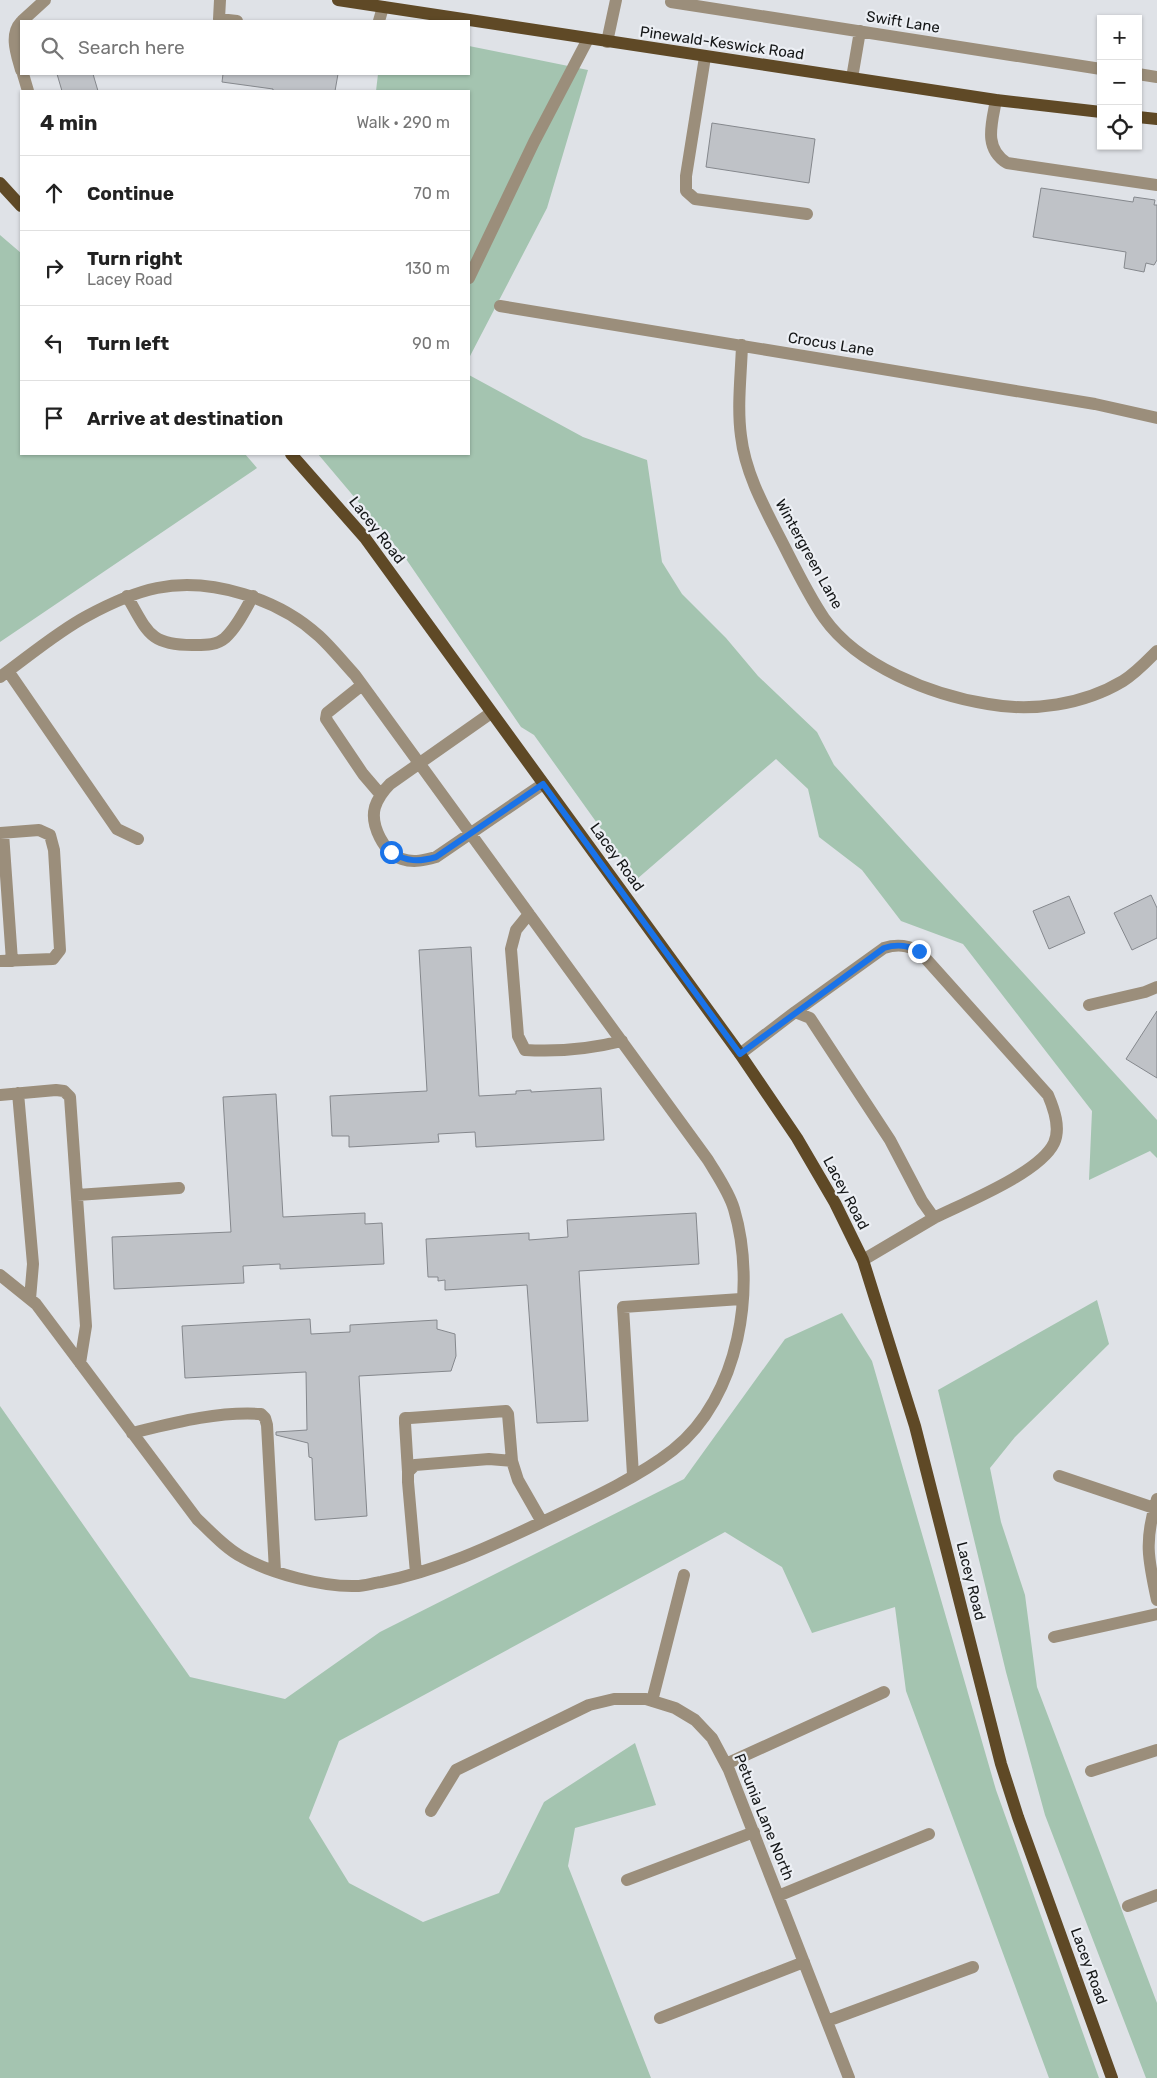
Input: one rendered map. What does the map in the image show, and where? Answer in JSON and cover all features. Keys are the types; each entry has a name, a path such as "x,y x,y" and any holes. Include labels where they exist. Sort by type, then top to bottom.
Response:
{"main road":[{"name":"Pinewald-Keswick Road","path":"338,0 466,20"},
{"name":"Pinewald-Keswick Road","path":"470,21 996,100 1097,112"},
{"path":"1142,117 1157,119"},
{"path":"0,184 20,205"},
{"name":"Lacey Road","path":"292,455 365,538 740,1054 797,1138 836,1203 862,1260 915,1426 1001,1764 1018,1817 1112,2078"}],"street":[{"path":"24,20 45,0"},
{"path":"220,0 219,19 228,20"},
{"path":"607,42 616,0"},
{"name":"Swift Lane","path":"671,2 1097,68"},
{"path":"379,20 383,7"},
{"path":"20,24 17,27 14,42 20,66"},
{"path":"852,78 860,32"},
{"path":"470,276 534,142 588,39"},
{"path":"705,56 686,176 686,191 695,199 807,214"},
{"path":"22,75 28,90"},
{"path":"1142,75 1157,77"},
{"path":"996,100 990,141 999,158 1007,163 1157,185"},
{"name":"Crocus Lane","path":"500,306 1095,404 1157,418"},
{"name":"Wintergreen Lane","path":"742,345 739,411 741,438 756,487 802,581 824,618 860,655 928,690 970,702 1005,707 1034,708 1081,699 1123,681 1157,651"},
{"path":"0,1275 30,1299 197,1519 220,1540 242,1557 294,1578 357,1586 416,1573 474,1554 542,1522 633,1475 674,1450 708,1411 718,1395 732,1362 739,1336 744,1269 742,1240 733,1206 708,1160 362,685 318,636 290,614 253,596 231,590 190,586 158,588 128,596 85,617 4,674 117,830 138,839"},
{"path":"128,596 145,628 154,638 173,646 210,645 223,640 232,630 253,596"},
{"path":"362,685 327,713 326,719 358,767 380,795"},
{"path":"491,713 390,784 380,795 374,808 374,822 382,841 391,852 402,859 420,862 436,857 543,784"},
{"path":"39,830 50,835 54,850 60,950 53,959 6,961 1,833 39,830"},
{"path":"529,914 516,930 511,949 518,1036 524,1050 544,1051 597,1047 622,1041"},
{"path":"740,1054 884,948 894,945 910,946 919,951 1048,1095 1054,1109 1056,1132 1054,1143 1046,1155 1026,1172 934,1218 906,1237 862,1260"},
{"path":"1088,1005 1145,992 1157,986"},
{"path":"795,1012 810,1018 866,1101 890,1140 922,1201 934,1218"},
{"path":"0,1095 56,1090 64,1091 70,1097 86,1326 80,1363"},
{"path":"18,1093 33,1264 30,1299"},
{"path":"77,1195 178,1188"},
{"path":"633,1475 624,1307 742,1299"},
{"path":"416,1573 405,1418 506,1411 508,1414 512,1461 518,1480 542,1522"},
{"path":"132,1433 163,1425 239,1412 261,1414 266,1418 275,1571"},
{"path":"408,1472 415,1466 489,1459 512,1461"},
{"path":"1059,1476 1156,1503 1147,1545 1148,1561 1157,1600"},
{"path":"652,1701 684,1575"},
{"path":"1054,1637 1157,1614"},
{"path":"726,1764 884,1692"},
{"name":"Petunia Lane North","path":"431,1811 456,1770 589,1705 614,1699 652,1701 675,1708 695,1720 712,1738 726,1764 849,2078"},
{"path":"1091,1771 1157,1750"},
{"path":"627,1880 754,1832"},
{"path":"778,1896 929,1834"},
{"path":"1128,1906 1157,1895"},
{"path":"660,2018 804,1962"},
{"path":"827,2021 973,1967"}],"green space":[{"path":"470,46 588,70 547,208 470,356 470,90 376,90 378,75 470,75"},
{"path":"0,235 20,252 20,455 246,455 257,468 0,642"},
{"path":"470,376 583,437 647,460 662,562 682,594 726,638 758,676 817,732 834,765 1157,1120 1157,1158 1150,1151 1089,1180 1092,1111 963,944 901,921 862,870 819,837 808,789 776,759 637,879 534,735 521,727 404,556 319,455 470,455"},
{"path":"1097,1300 1109,1344 1015,1437 990,1468 1001,1522 1025,1595 1037,1687 1157,2003 1157,2078 1146,2078 1045,1815 1006,1672 938,1390"},
{"path":"842,1313 872,1361 996,1790 1099,2078 1049,2078 906,1691 895,1607 812,1633 782,1567 725,1532 339,1741 309,1818 349,1883 423,1922 499,1893 544,1802 635,1743 656,1805 575,1828 568,1866 651,2078 0,2078 0,1406 190,1677 285,1699 380,1632 684,1479 785,1339"}],"building":[{"path":"57,75 93,75 98,90 62,90"},
{"path":"223,75 338,75 335,90 273,90 222,82"},
{"path":"712,123 815,139 809,183 706,167"},
{"path":"1041,188 1133,202 1134,197 1155,200 1154,205 1157,205 1157,260 1154,265 1146,263 1144,272 1124,268 1126,252 1033,237"},
{"path":"1151,895 1157,908 1157,938 1132,950 1114,913"},
{"path":"1069,896 1085,933 1049,949 1033,911"},
{"path":"471,947 479,1096 516,1094 516,1091 531,1090 531,1092 601,1088 604,1140 476,1147 475,1132 438,1134 439,1142 349,1147 349,1136 332,1136 330,1096 427,1091 419,950"},
{"path":"1157,1011 1157,1078 1126,1059"},
{"path":"276,1094 283,1217 365,1213 365,1224 382,1223 384,1264 280,1269 280,1264 243,1266 244,1283 114,1289 112,1237 231,1232 223,1097"},
{"path":"696,1213 699,1264 579,1271 588,1421 537,1423 527,1285 445,1290 445,1280 438,1281 438,1277 428,1277 426,1239 529,1233 529,1240 568,1237 567,1220"},
{"path":"310,1319 311,1334 350,1332 350,1325 437,1320 437,1329 455,1334 456,1356 451,1371 359,1376 367,1516 315,1520 312,1458 309,1457 308,1443 276,1435 276,1432 307,1430 306,1372 185,1378 182,1326"}],"route":[{"path":"391,852 402,859 420,862 436,857 543,784 740,1054 884,948 894,945 910,946 919,951"}]}
